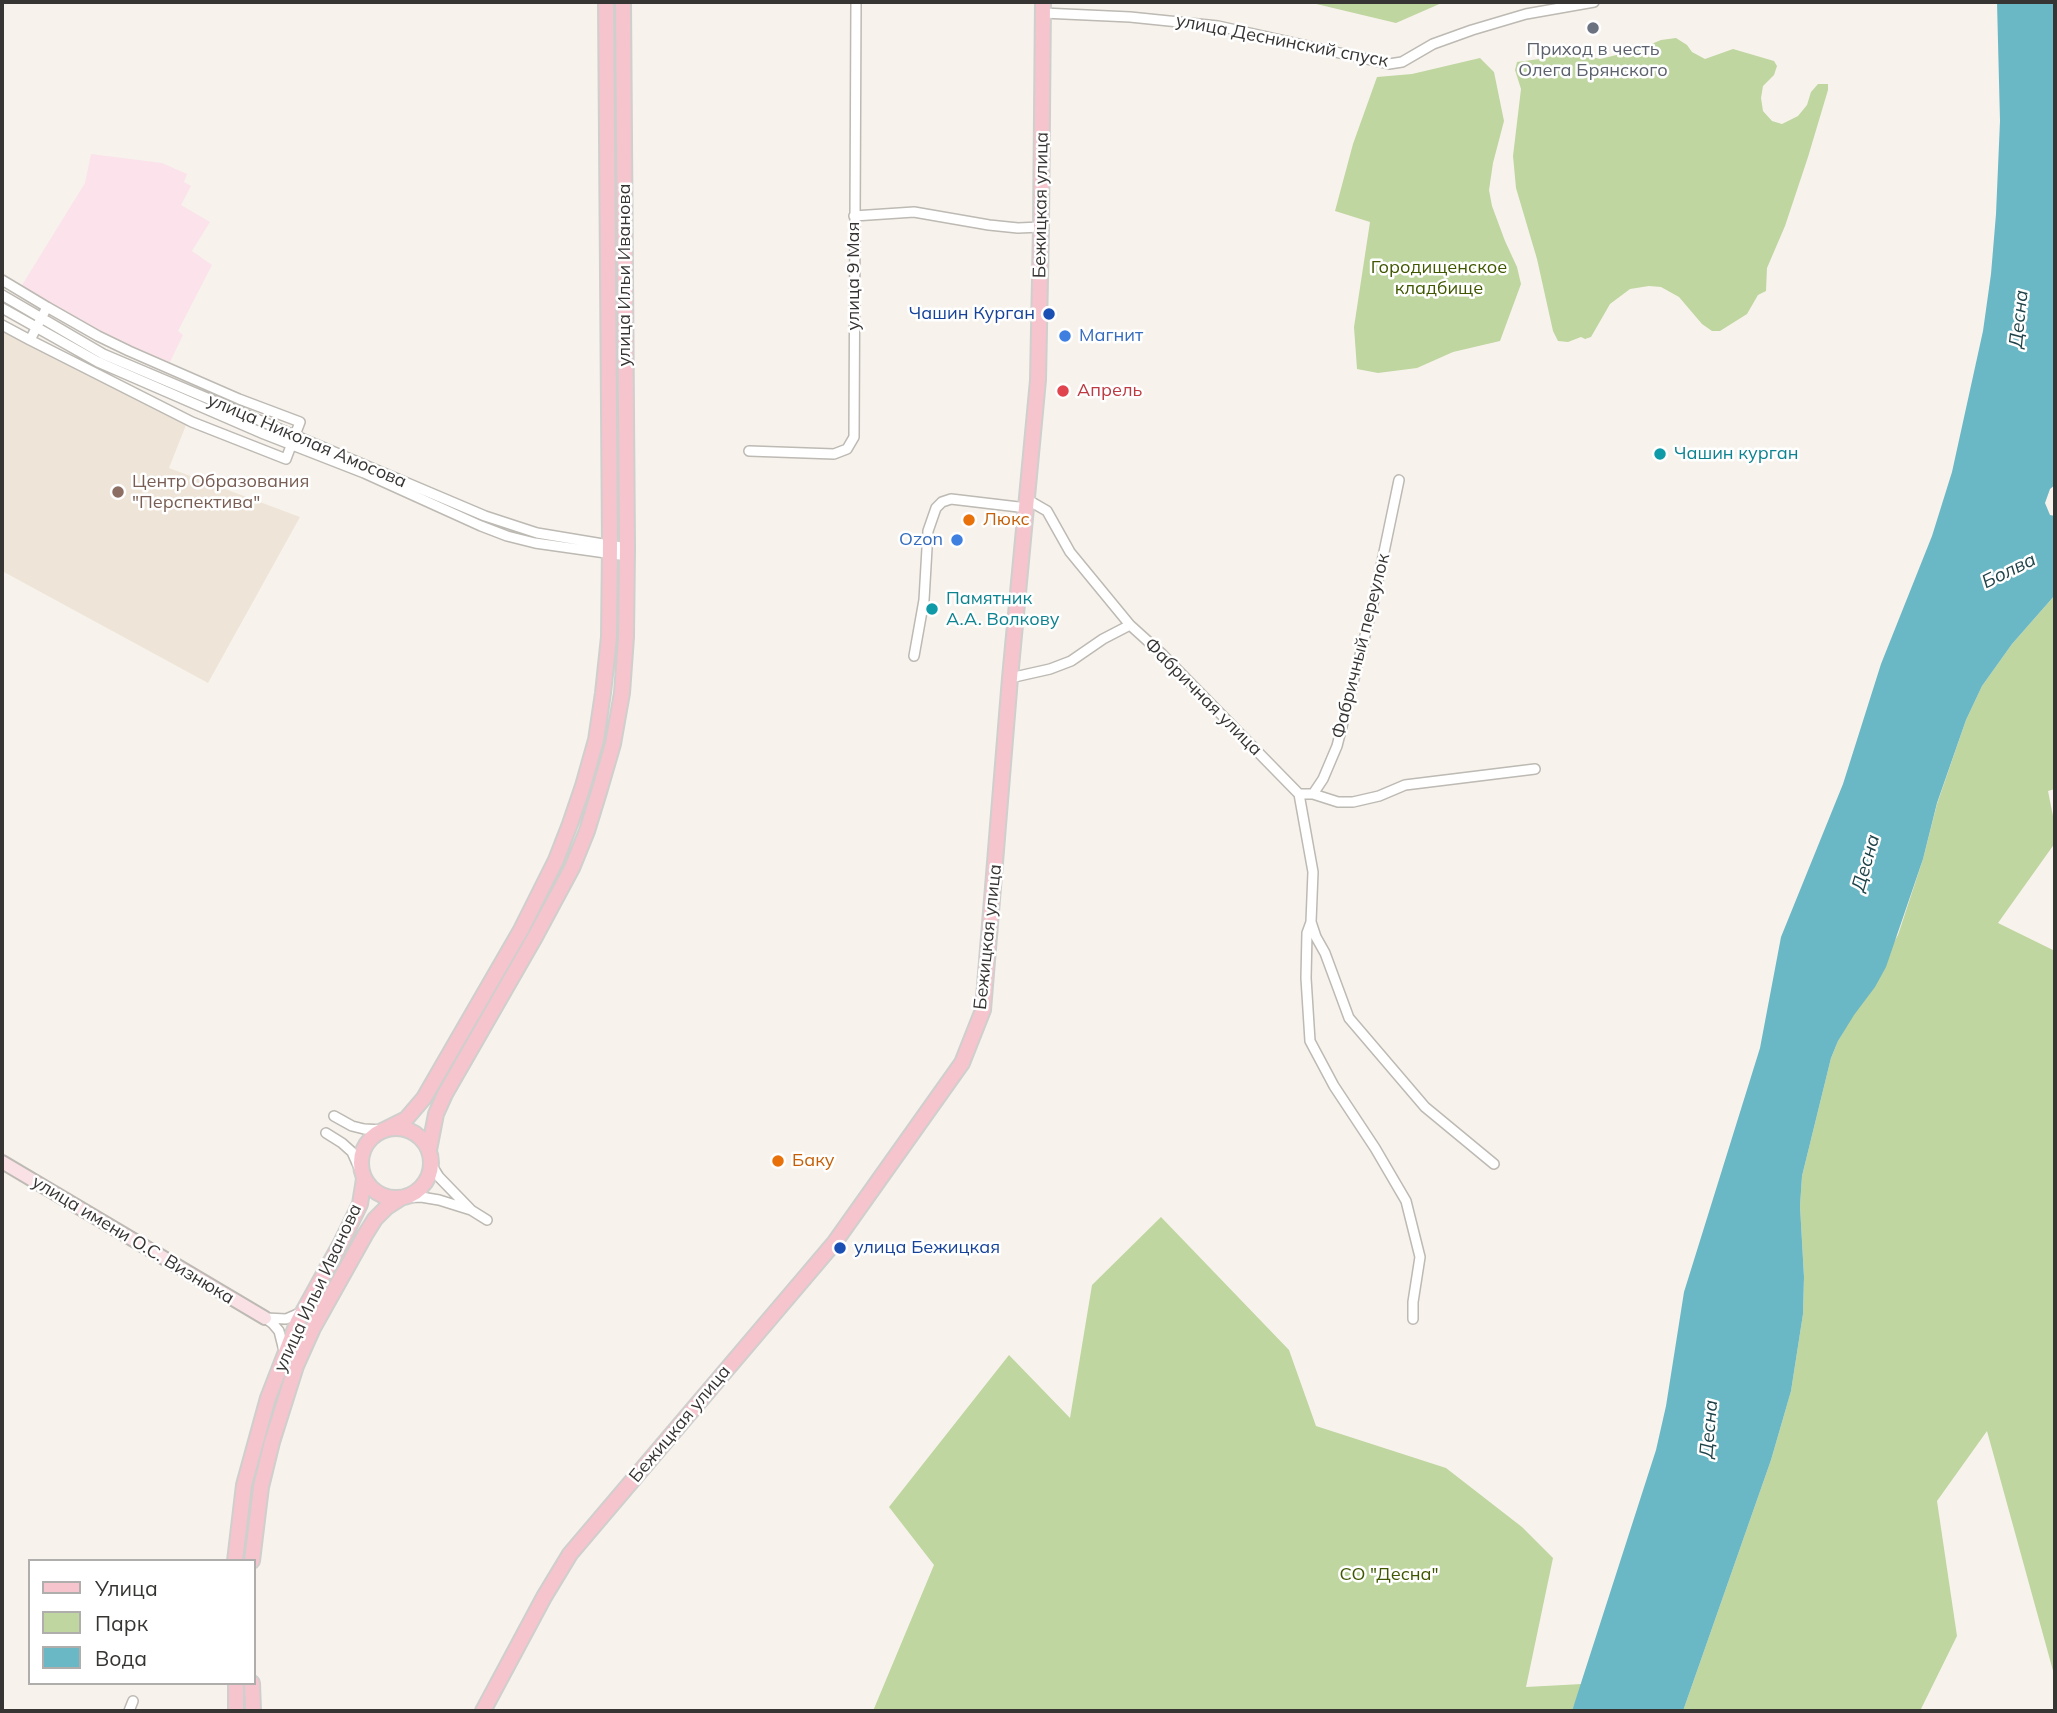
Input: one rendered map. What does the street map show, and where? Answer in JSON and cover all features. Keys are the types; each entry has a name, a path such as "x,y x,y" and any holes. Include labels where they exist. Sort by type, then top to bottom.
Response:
{"main road":[{"name":"улица Ильи Иванова","path":"384,1130 406,1119 424,1098 527,918 556,860 570,824 596,740 609,637 606,2"},
{"name":"улица Ильи Иванова","path":"430,1157 436,1114 445,1094 536,937 572,868 587,831 613,744 622,694 627,552 623,2"},
{"name":"Бежицкая улица","path":"483,1711 570,1554 835,1242 962,1063 984,1010 1010,678 1038,380 1043,8"},
{"path":"394,1128 415,1134 423,1141 430,1157 425,1183 419,1190 401,1198 390,1198 371,1188 361,1168 366,1145 374,1136 394,1128"},
{"name":"улица Ильи Иванова","path":"235,1559 244,1485 268,1398 304,1311 360,1204 365,1179"},
{"name":"улица Ильи Иванова","path":"252,1559 271,1442 296,1366 313,1328 365,1235 375,1219 401,1198"},
{"path":"236,1685 236,1711"},
{"path":"252,1685 253,1711"}],"street":[{"name":"улица 9 Мая","path":"749,451 834,454 848,449 854,437 856,2"},
{"name":"улица Деснинский спуск","path":"1043,8 1218,26 1388,65 1402,62 1433,44 1472,30 1526,14 1594,2"},
{"path":"854,216 914,212 989,225 1041,227"},
{"path":"2,281 98,336 239,399 300,422 286,459 160,406 2,325"},
{"name":"улица Николая Амосова","path":"2,295 103,354 293,440"},
{"path":"30,340 47,307"},
{"name":"улица Николая Амосова","path":"2,308 98,362 511,526 627,552"},
{"name":"Фабричный переулок","path":"1313,794 1324,779 1337,746 1374,600 1399,480"},
{"path":"914,656 924,600 928,531 936,508 951,499 1028,504"},
{"name":"Фабричная улица","path":"1028,504 1047,511 1070,552 1130,625 1162,654 1299,794"},
{"path":"1010,678 1072,661 1103,639 1130,625"},
{"path":"1413,1319 1420,1257 1406,1201 1334,1086 1310,1041 1306,978 1313,872 1299,794 1313,794 1338,802 1353,802 1379,796 1405,785 1535,769"},
{"path":"1311,922 1349,1018 1425,1107 1494,1164"},
{"path":"334,1116 352,1126 384,1130"},
{"path":"326,1133 352,1152 365,1179"},
{"path":"430,1157 439,1177 471,1210 487,1220"},
{"name":"улица имени О.С. Визнюка","path":"2,1162 265,1318"},
{"path":"401,1198 439,1200 471,1210"},
{"path":"265,1318 286,1319 304,1311"},
{"path":"265,1318 279,1331 285,1354"},
{"path":"129,1711 134,1701"}],"shaded area":[{"path":"91,154 162,163 187,174 184,182 191,186 181,205 210,222 192,251 212,265 178,331 183,335 170,362 138,351 19,290 85,183"},
{"name":"Центр Образования \"Перспектива\"","path":"2,331 186,425 169,468 300,517 208,683 2,571"}],"green space":[{"path":"1308,2 1444,2 1396,23"},
{"path":"1676,38 1705,59 1733,49 1774,61 1777,66 1774,75 1763,86 1761,98 1763,111 1772,121 1782,124 1798,116 1818,84 1828,84 1808,157 1785,226 1767,268 1766,291 1758,295 1747,314 1720,331 1712,331 1702,324 1679,297 1661,287 1630,289 1610,304 1591,337 1581,337 1568,342 1558,341 1553,331 1537,259 1516,188 1513,156 1521,89 1515,70 1517,62 1547,58 1555,52 1569,51 1600,59"},
{"name":"Городищенское кладбище","path":"1480,58 1494,72 1504,121 1489,190 1492,206 1517,267 1521,284 1500,341 1453,352 1417,368 1378,373 1357,369 1354,327 1370,222 1335,211 1353,144 1377,77 1412,74"},
{"path":"2055,595 2055,789 2048,791 2055,826 2055,843 1998,923 2055,951 2055,1678 1987,1431 1937,1501 1957,1636 1920,1711 1683,1711 1771,1460 1791,1391 1803,1314 1800,1206 1802,1176 1831,1058 1898,935 1923,859 1937,804 1966,720 1982,686 2012,644"},
{"name":"СО \"Десна\"","path":"1161,1217 1289,1350 1316,1426 1446,1468 1522,1527 1553,1558 1526,1687 1582,1684 1572,1711 873,1711 934,1565 889,1507 1009,1355 1070,1418 1092,1285"}],"water":[{"path":"1997,2 2055,2 2055,485 2050,489 2045,503 2050,515 2055,516 2055,595 2012,644 1982,686 1966,720 1937,803 1923,859 1886,967 1838,1041 1831,1058 1802,1176 1800,1206 1803,1314 1791,1391 1771,1460 1683,1711 1572,1711 1656,1450 1666,1406 1684,1292 1760,1048 1781,937 1843,784 1881,664 1932,536 1952,472 1983,331 1991,274 2000,121"}],"place":[{"name":"Приход в честь Олега Брянского","path":"1593,28"},
{"name":"Чашин Курган","path":"1049,314"},
{"name":"Магнит","path":"1065,336"},
{"name":"Апрель","path":"1063,391"},
{"name":"Чашин курган","path":"1660,454"},
{"name":"Центр Образования \"Перспектива\"","path":"118,492"},
{"name":"Люкс","path":"969,520"},
{"name":"Ozon","path":"957,540"},
{"name":"Памятник А.А. Волкову","path":"932,609"},
{"name":"Баку","path":"778,1161"},
{"name":"улица Бежицкая","path":"840,1248"}],"water label":[{"name":"Десна","path":"2019,319"},
{"name":"Болва","path":"2009,571"},
{"name":"Десна","path":"1866,863"},
{"name":"Десна","path":"1709,1429"}]}
